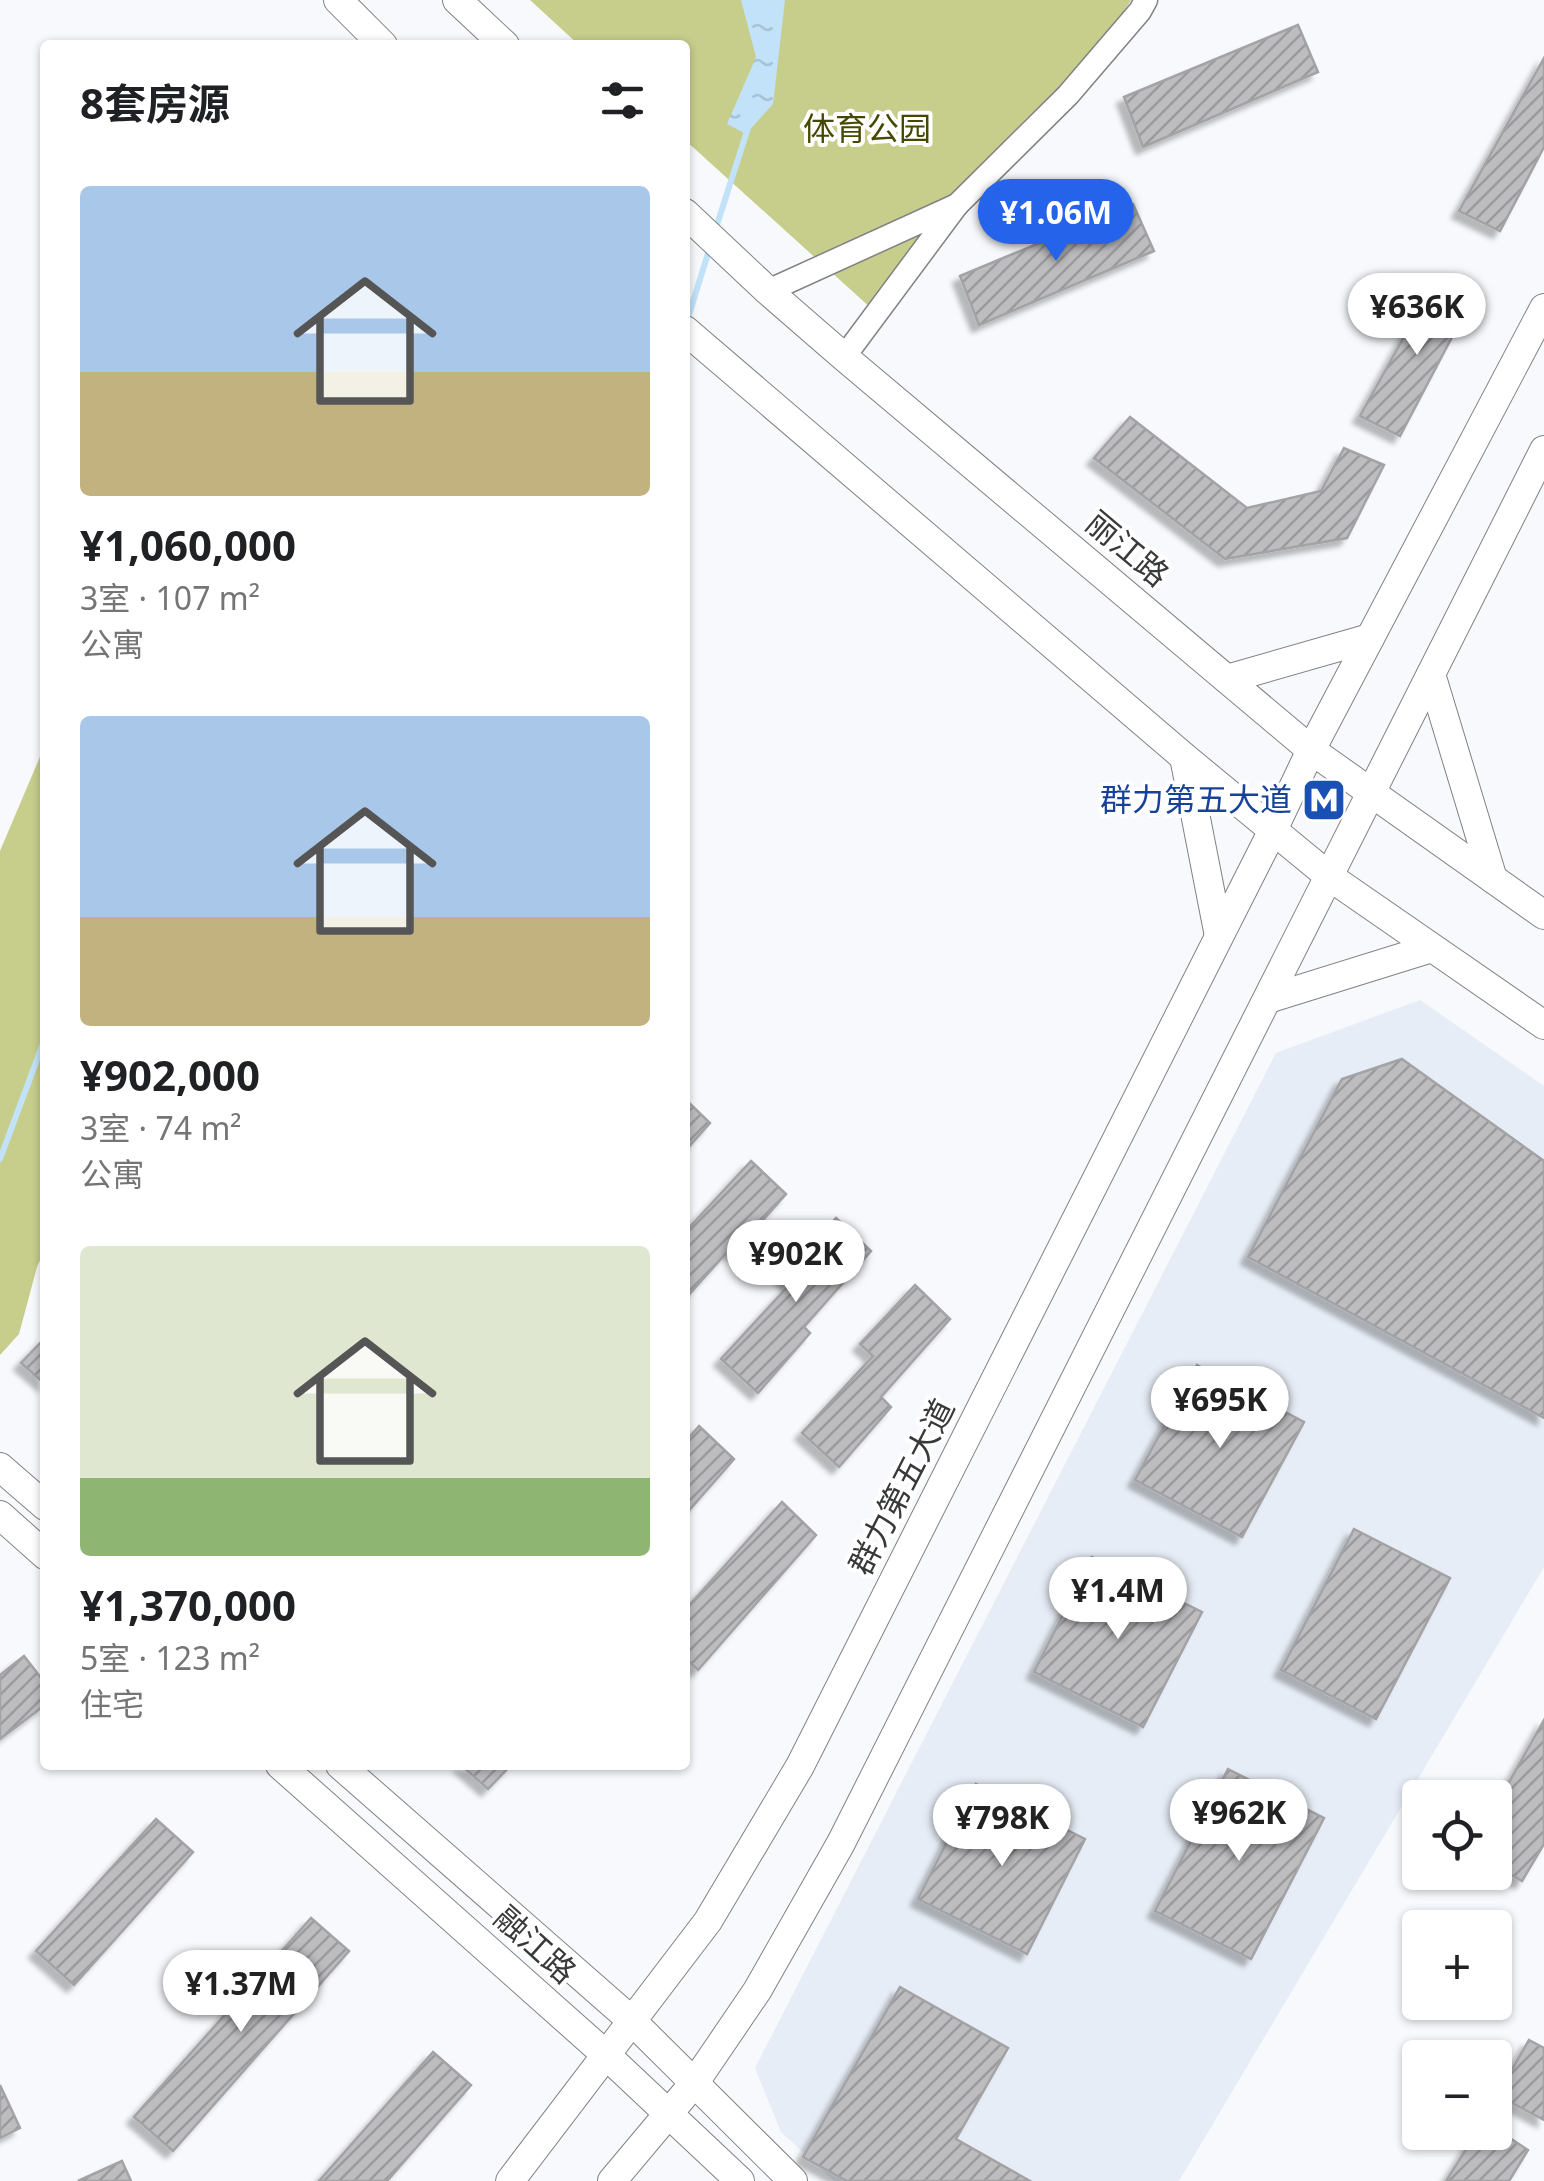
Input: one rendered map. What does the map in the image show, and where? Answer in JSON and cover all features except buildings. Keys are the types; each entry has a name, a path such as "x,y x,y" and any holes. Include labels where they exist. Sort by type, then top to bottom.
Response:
{"main road":[{"path":"338,0 379,40"},
{"path":"456,0 500,40"},
{"name":"丽江路","path":"690,217 844,357 1311,750 1544,916"},
{"name":"群力第五大道","path":"510,2181 708,1921 800,1766 1311,750 1544,308"},
{"path":"690,335 1330,877 1544,1025"},
{"path":"612,2181 695,2082 757,1991 841,1843 1544,450"},
{"path":"1227,679 1370,638"},
{"path":"1432,674 1492,879"},
{"path":"1184,757 1219,936"},
{"path":"1268,999 1432,948"},
{"path":"0,1467 40,1502"},
{"path":"0,1515 40,1551"},
{"name":"融江路","path":"286,1770 605,2054 740,2181"},
{"name":"融江路","path":"346,1770 631,2020 793,2181"}],"street":[{"path":"844,357 957,205 1068,95 1146,0"},
{"path":"768,291 957,205"}],"shaded area":[{"path":"1420,1000 1544,1086 1544,1567 1417,1780 1402,1780 1402,1806 1179,2181 834,2181 781,2132 755,2068 1276,1053"}],"green space":[{"name":"体育公园","path":"530,0 1131,0 1116,25 882,318 690,145 690,40 574,40"},
{"path":"40,757 40,1260 19,1334 0,1355 0,851"}],"water":[{"path":"741,0 785,0 773,104 746,134 727,124 756,57"}],"waterway":[{"path":"715,231 748,128"},
{"path":"690,311 710,247"},
{"path":"0,1159 40,1051"}],"place":[{"name":"群力第五大道","path":"1324,800"}]}
